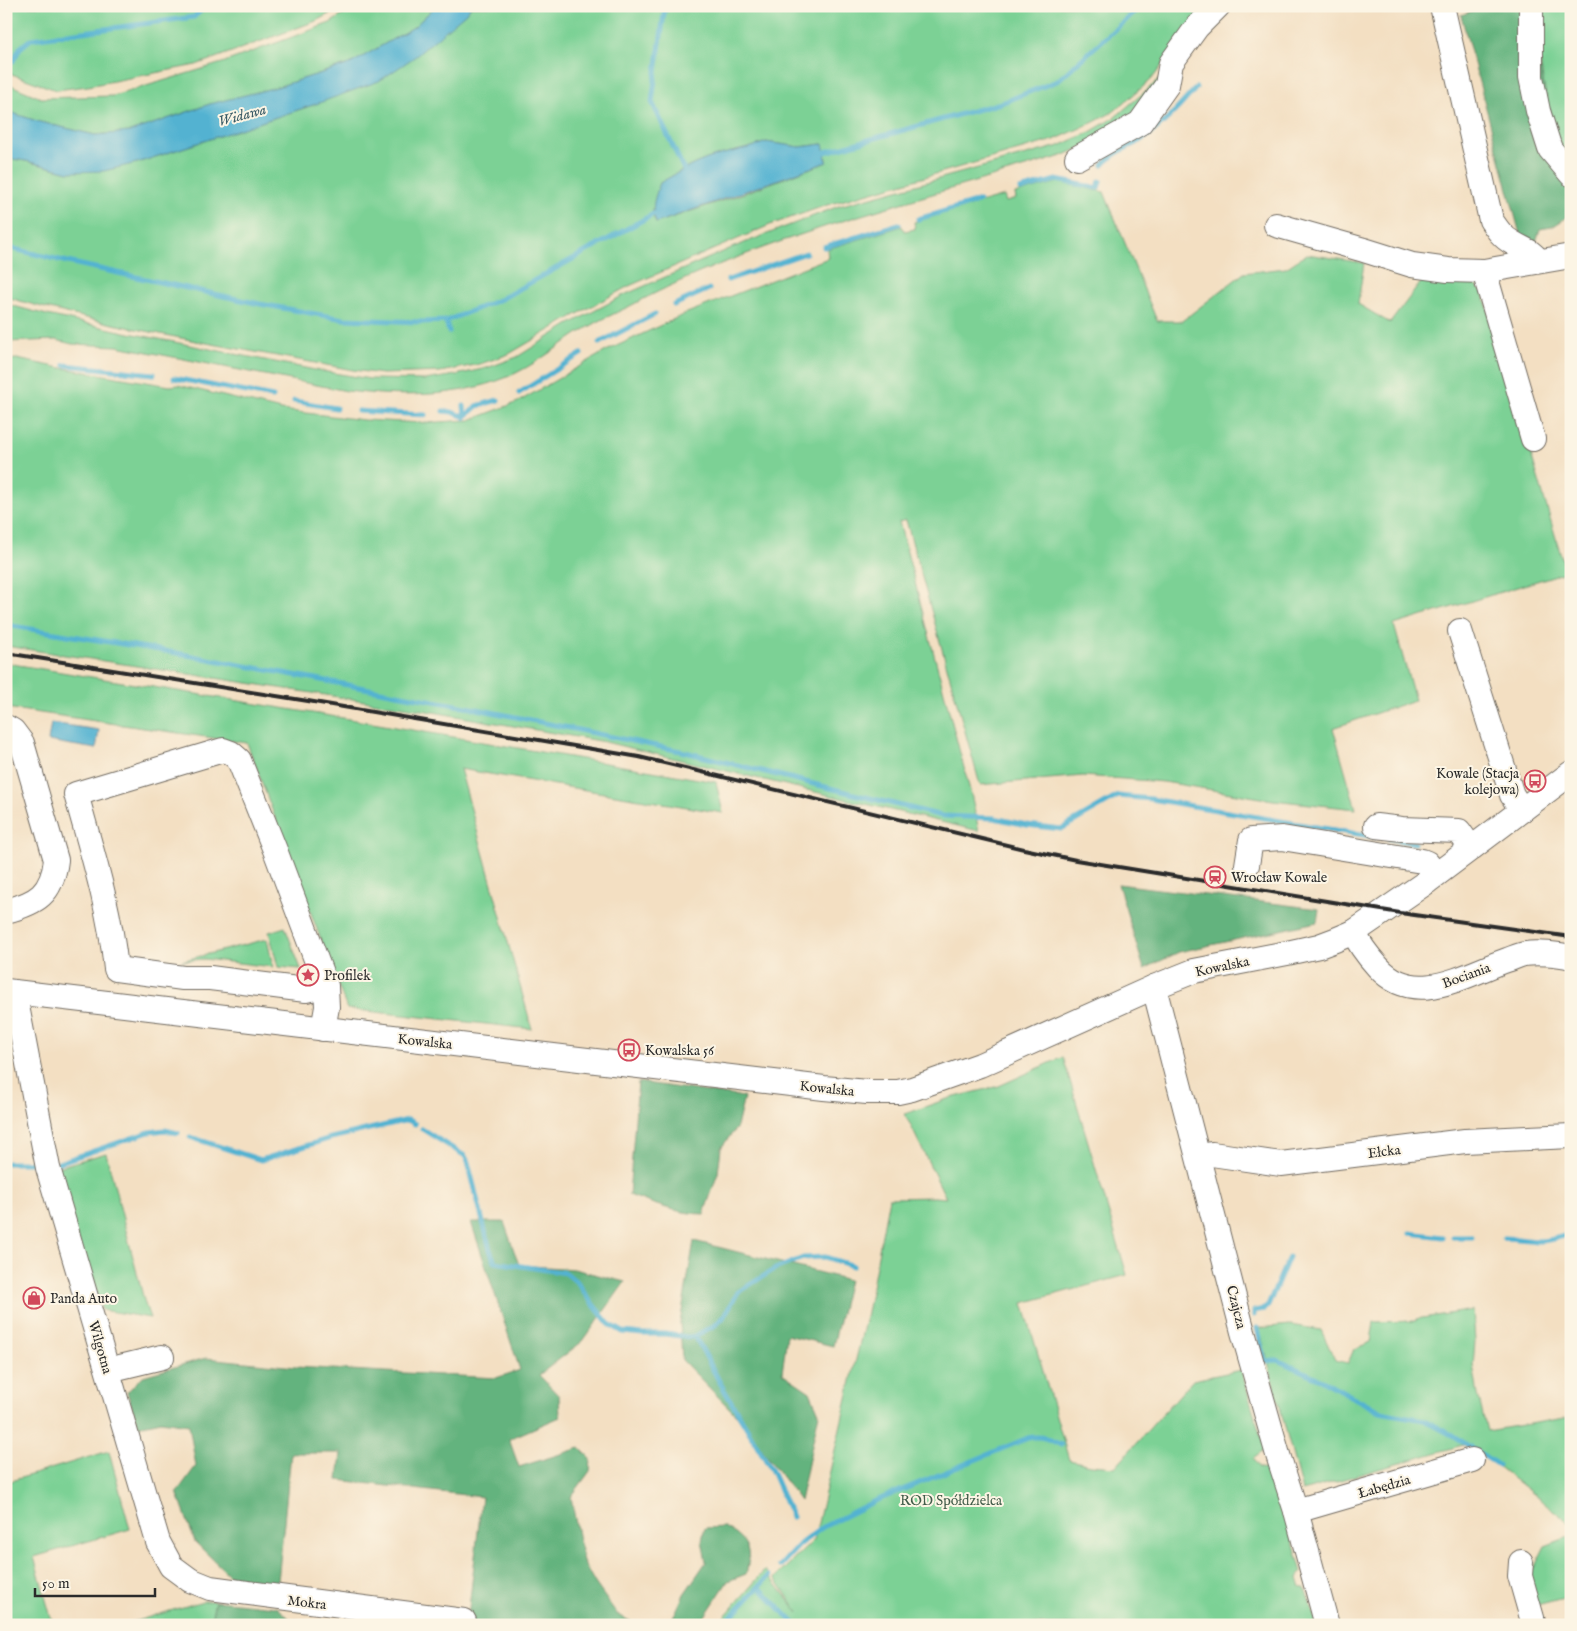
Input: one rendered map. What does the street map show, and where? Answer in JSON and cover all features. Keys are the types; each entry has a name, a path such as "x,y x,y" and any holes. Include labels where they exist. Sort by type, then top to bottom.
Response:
{"street":[{"path":"1077,158 1140,122 1166,85 1171,63 1197,27 1218,6"},
{"path":"1442,6 1491,220 1505,238 1530,251 1539,261"},
{"path":"1531,6 1531,77 1538,111 1550,149 1571,174"},
{"path":"1276,225 1412,265 1448,270 1484,271 1571,256"},
{"path":"1484,271 1533,439"},
{"path":"1460,631 1512,795 1522,810"},
{"path":"6,727 22,743 56,860 54,874 46,893 26,905 6,911"},
{"path":"323,1029 327,1006 326,986 276,850 239,760 232,753 223,750 76,794 114,941 116,969 183,978 210,978 306,990 326,986"},
{"name":"Kowalska","path":"12,992 850,1091 898,1092 935,1082 980,1065 1154,987 1203,968 1319,946 1354,932 1436,874 1571,773"},
{"path":"1376,826 1459,831 1471,848"},
{"path":"1247,865 1251,840 1282,838 1422,861 1427,863 1436,874"},
{"name":"Bociania","path":"1354,932 1357,940 1385,974 1406,986 1440,985 1526,954 1571,957"},
{"name":"Czajcza","path":"1154,987 1243,1332 1327,1625"},
{"name":"Wilgotna","path":"12,992 17,1006 48,1168 158,1542 171,1566 190,1580 210,1588"},
{"name":"Ełcka","path":"1199,1157 1212,1154 1281,1164 1466,1141 1571,1136"},
{"path":"108,1370 162,1357"},
{"name":"Łabędzia","path":"1296,1512 1472,1460"},
{"path":"1521,1562 1520,1576 1534,1625"},
{"name":"Mokra","path":"210,1588 464,1621"}],"green space":[{"path":"6,6 344,6 316,21 196,65 88,86 56,90 6,72"},
{"path":"357,6 436,6 414,27 350,64 277,87 210,104 130,132 95,135 40,122 6,111 6,83 41,98 113,96 222,63 330,23"},
{"path":"471,6 1213,6 1151,80 1113,112 1094,122 1054,140 827,205 770,225 629,286 509,354 480,364 440,372 382,374 353,370 135,329 6,297 6,158 69,172 137,163 316,104 466,13","holes":["766,142 800,147 822,144 827,162 739,195 656,223 652,214 660,183 686,168 713,157"]},
{"path":"1486,6 1525,6 1569,187 1570,201 1566,218 1552,227 1540,229 1536,242 1521,238 1461,15"},
{"path":"1543,6 1571,6 1571,151 1564,157 1548,116 1540,59"},
{"path":"1160,79 1137,118 1096,141 1062,156 841,221 711,268 669,286 597,322 516,373 486,385 447,392 407,395 347,391 117,346 72,344 56,340 6,342 6,304 129,333 370,379 425,380 487,368 517,357 568,325 624,295 734,247 839,206 1059,146 1090,132 1115,117"},
{"path":"1058,182 1104,192 1157,321 1182,321 1244,273 1286,268 1307,254 1364,263 1358,304 1390,323 1428,273 1473,283 1483,292 1566,572 1394,625 1415,700 1333,728 1356,809 1273,800 1164,782 1083,776 980,785 906,520 899,522 979,831 605,742 410,708 6,646 6,360 17,359 170,386 178,385 281,410 364,420 423,423 470,420 518,402 606,351 687,313 828,258 827,249 902,226 904,231 915,229 914,222 1004,196 1006,202 1016,199 1015,194"},
{"path":"6,663 716,782 723,813 460,769 532,1029 347,1009 247,743 6,708"},
{"path":"1118,884 1319,909 1317,922 1179,952 1144,969"},
{"path":"285,927 301,969 278,967 269,932"},
{"path":"267,939 273,967 204,959 181,961"},
{"name":"ROD Spółdzielca","path":"1063,1057 1127,1275 1023,1303 1069,1460 1091,1465 1115,1467 1193,1380 1241,1370 1265,1450 1253,1459 1259,1468 1271,1469 1302,1572 1298,1578 1301,1588 1305,1588 1317,1625 717,1625 765,1570 799,1613 775,1578 814,1540 868,1308 889,1198 946,1198 905,1114 947,1099 999,1086"},
{"path":"638,1082 744,1097 737,1127 721,1148 718,1173 704,1214 676,1210 629,1195"},
{"path":"106,1153 150,1318 102,1310 55,1168"},
{"path":"471,1222 504,1222 519,1265 574,1269 625,1282 583,1341 539,1375 559,1396 560,1417 509,1439 519,1467 580,1448 591,1459 590,1471 571,1497 583,1562 617,1614 637,1625 467,1625 482,1497 338,1480 341,1453 291,1453 277,1591 232,1578 195,1542 177,1492 196,1466 189,1425 161,1421 138,1426 127,1392 143,1376 206,1358 295,1367 496,1378 520,1370"},
{"path":"694,1241 849,1280 833,1346 787,1335 782,1373 810,1392 819,1413 800,1501 738,1417 682,1360 680,1323"},
{"path":"1473,1310 1475,1342 1473,1365 1487,1431 1571,1417 1571,1524 1496,1465 1463,1445 1302,1491 1259,1328 1290,1325 1321,1330 1335,1360 1348,1363 1354,1349 1371,1342 1374,1322 1416,1321 1416,1319"},
{"path":"109,1451 130,1529 34,1557 53,1625 6,1625 6,1480 11,1481"},
{"path":"724,1527 738,1536 746,1545 749,1557 746,1574 728,1581 699,1625 653,1625 673,1618 684,1594 706,1562 702,1540 705,1528"},
{"path":"1571,1536 1571,1597 1537,1606 1529,1578 1545,1546"},
{"path":"203,1601 215,1601 210,1625 123,1625"},
{"path":"215,1601 277,1607 290,1619 332,1625 210,1625"}],"water":[{"name":"Widawa","path":"436,6 471,6 466,13 416,56 379,81 316,104 137,163 104,171 69,172 6,158 6,111 40,122 95,135 130,132 210,104 277,87 350,64 414,27"},
{"path":"766,142 800,147 823,144 827,162 656,223 653,207 660,183 706,159"},
{"path":"51,723 99,730 96,749 48,741"}],"waterway":[{"path":"13,61 20,48 31,39 194,17 206,6"},
{"path":"665,6 652,102 686,174"},
{"path":"818,154 1001,103 1057,81 1141,6"},
{"path":"1103,165 1114,155 1157,128 1175,112 1196,88"},
{"path":"1020,190 1056,180 1098,188 1100,181"},
{"path":"918,219 979,201"},
{"path":"6,241 10,248 260,304 344,319 446,321 501,299 657,212"},
{"path":"824,247 899,224"},
{"path":"728,280 806,253"},
{"path":"674,305 709,289"},
{"path":"599,343 655,314"},
{"path":"446,321 449,332"},
{"path":"519,393 581,354"},
{"path":"65,365 154,374"},
{"path":"174,378 273,397"},
{"path":"465,417 477,406 498,400"},
{"path":"294,401 336,408"},
{"path":"464,406 465,417"},
{"path":"358,411 425,415"},
{"path":"443,411 465,417"},
{"path":"6,625 171,652 477,709 685,752 942,816 994,818 1027,825 1061,829 1118,796 1151,799 1376,837"},
{"path":"1389,839 1414,843"},
{"path":"190,1137 261,1160 331,1138 408,1120 415,1124"},
{"path":"422,1129 465,1156 490,1250 495,1262 566,1273 578,1283 609,1324 623,1332 695,1336 771,1469 792,1517"},
{"path":"58,1163 149,1132 165,1130 178,1133"},
{"path":"6,1163 36,1163"},
{"path":"1410,1233 1443,1237"},
{"path":"1504,1238 1540,1241 1571,1234"},
{"path":"1453,1237 1472,1237"},
{"path":"695,1336 715,1325 723,1318 738,1292 775,1269 803,1258 825,1257 853,1266"},
{"path":"1254,1315 1254,1311 1268,1306 1289,1257"},
{"path":"1257,1328 1265,1361 1277,1360 1322,1380 1380,1412 1424,1420 1452,1435 1498,1465"},
{"path":"780,1566 801,1543 823,1527 873,1502 1028,1438 1045,1438 1061,1445"},
{"path":"723,1625 769,1576"},
{"path":"759,1587 796,1625"}],"railway":[{"path":"6,653 308,701 639,757 1076,860 1400,913 1571,937"}],"place":[{"name":"Kowale (Stacja kolejowa)","path":"1535,781"},
{"name":"Wrocław Kowale","path":"1215,877"},
{"name":"Profilek","path":"308,975"},
{"name":"Kowalska 56","path":"629,1050"},
{"name":"Panda Auto","path":"34,1298"}]}
